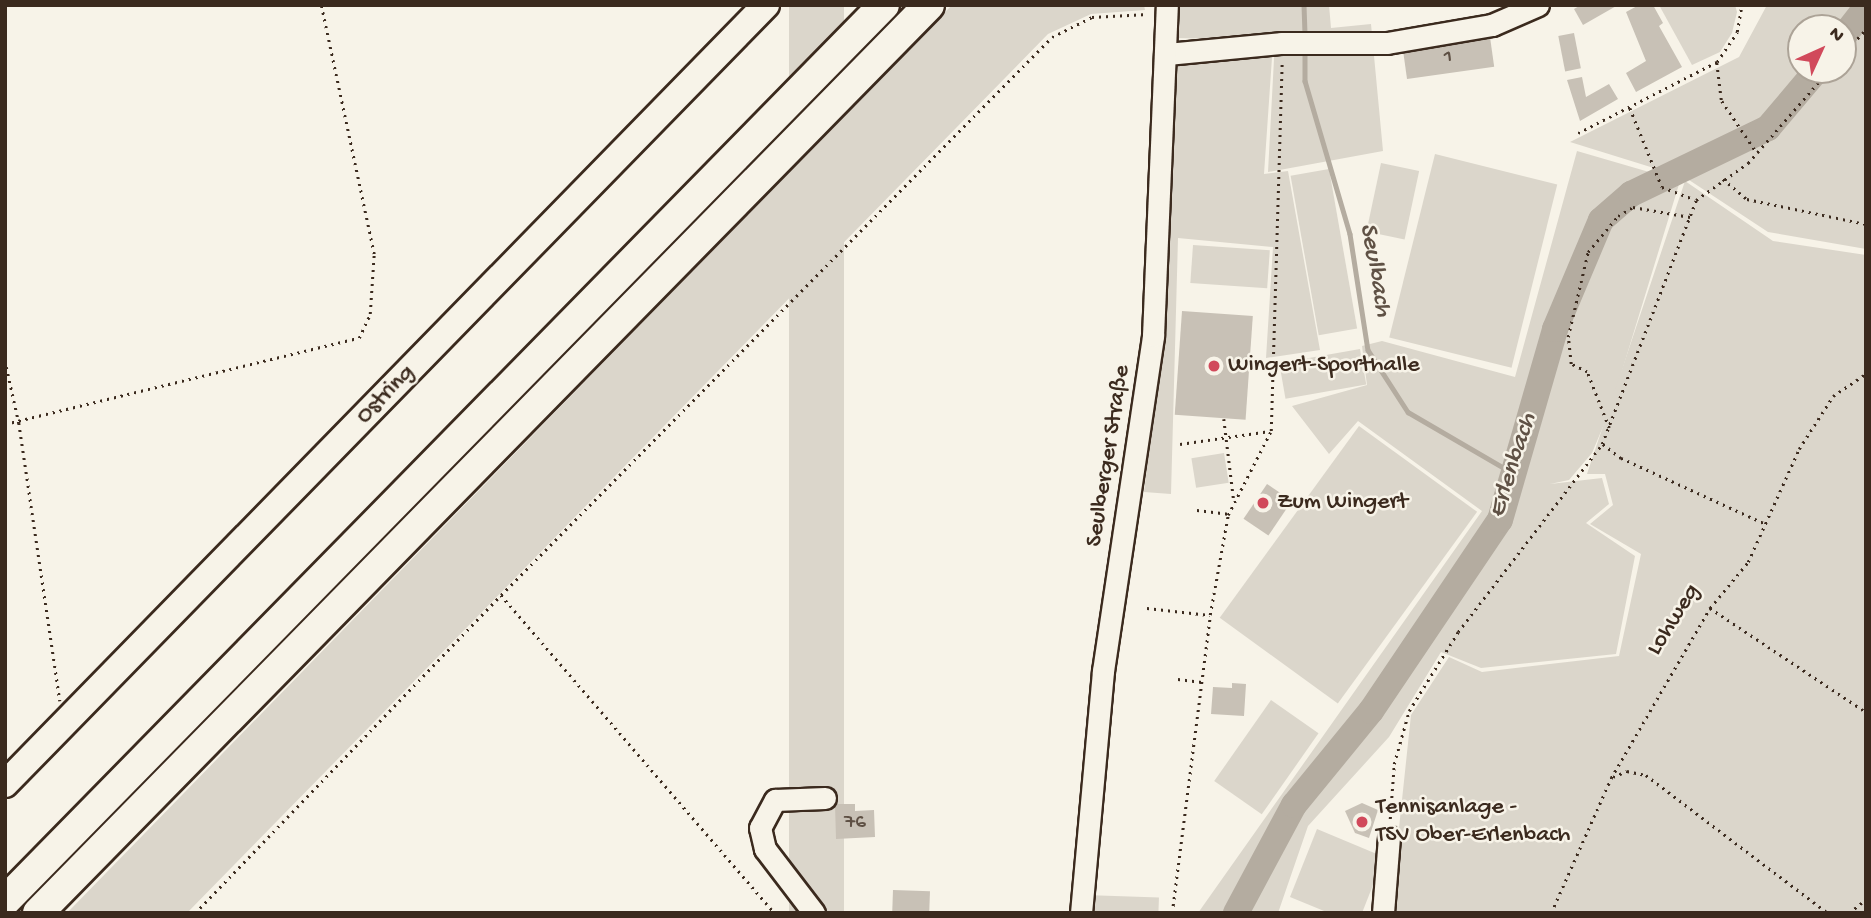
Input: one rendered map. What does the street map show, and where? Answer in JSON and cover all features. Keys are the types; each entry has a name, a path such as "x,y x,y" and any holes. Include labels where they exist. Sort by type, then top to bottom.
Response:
{"highway":[{"path":"5,901 884,5"},
{"path":"38,913 929,5"}],"main road":[{"name":"Ostring","path":"5,784 766,5"}],"street":[{"path":"1167,54 1286,43 1387,43 1471,29 1538,5"},
{"name":"Seulberger Straße","path":"1081,913 1103,671 1153,336 1167,54 1162,9"},
{"path":"811,908 765,849 760,828 775,800 825,798"},
{"path":"1383,913 1389,836"}],"path":[{"path":"5,424 19,423 359,338 370,314 374,254 321,5"},
{"path":"1578,133 1717,62 1737,32 1742,5"},
{"path":"195,913 501,595 1052,37 1092,18 1162,9"},
{"path":"1172,913 1210,615 1228,514 1265,449 1271,431 1286,43"},
{"path":"1717,62 1722,101 1757,153"},
{"path":"1389,836 1394,764 1409,711 1458,632 1602,444 1696,200 1757,153 1817,84"},
{"path":"1630,108 1662,187 1696,200"},
{"path":"1723,179 1747,199 1866,225"},
{"path":"1610,429 1587,372 1571,363 1568,337 1588,252 1618,216 1633,207 1690,217"},
{"path":"5,360 19,423 60,701 51,710"},
{"name":"Lohweg","path":"1551,913 1611,778 1710,608 1748,562 1800,449 1833,396 1866,374"},
{"path":"1224,419 1234,502"},
{"path":"1180,444 1271,431"},
{"path":"1602,444 1621,458 1766,524"},
{"path":"1196,510 1228,514"},
{"path":"501,595 775,913"},
{"path":"1147,608 1210,615"},
{"path":"1710,608 1866,712"},
{"path":"1178,680 1202,682"},
{"path":"1611,778 1627,771 1646,775 1828,913"},
{"path":"1849,913 1866,899"}],"shaded area":[{"path":"789,5 844,5 844,913 789,913"},
{"path":"952,5 1144,5 1145,10 1091,14 1048,34 187,913 67,913"},
{"path":"1173,5 1329,5 1331,28 1371,24 1383,151 1268,172 1275,40 1175,38"},
{"path":"1659,5 1735,5 1737,12 1732,33 1720,52 1692,65"},
{"path":"1767,5 1866,5 1866,249 1768,232 1686,178 1570,142 1739,57"},
{"path":"1273,43 1264,174 1288,171 1320,350 1266,358 1273,247 1178,238 1171,494 1144,492 1163,335 1174,56"},
{"path":"1577,151 1680,181 1610,410 1592,453 1569,480 1550,484 1602,478 1609,504 1586,523 1635,556 1616,654 1481,668 1441,652 1389,737 1308,826 1278,913 1198,913 1482,511 1358,421 1329,454 1292,406 1367,385 1362,346 1382,341 1515,377"},
{"path":"1435,154 1557,184 1512,368 1389,337"},
{"path":"1381,163 1419,171 1405,240 1366,231"},
{"path":"1329,169 1357,329 1319,335 1291,176"},
{"path":"1685,181 1773,241 1866,255 1866,913 1390,913 1411,715 1449,657 1482,672 1619,656 1641,554 1590,524 1613,505 1605,474 1587,474"},
{"path":"1193,245 1270,250 1267,288 1190,283"},
{"path":"1360,349 1366,384 1285,399 1279,363"},
{"path":"1359,426 1477,512 1338,704 1220,618"},
{"path":"1224,453 1229,483 1196,488 1191,458"},
{"path":"1271,700 1319,733 1262,814 1214,781"},
{"path":"1317,829 1384,857 1362,913 1329,913 1290,897"},
{"path":"1085,895 1159,898 1158,913 1084,913"}],"building":[{"path":"1581,5 1618,5 1583,25 1574,9"},
{"path":"1639,5 1653,5 1663,23 1659,26 1682,67 1636,92 1626,73 1646,61 1626,12"},
{"path":"1574,33 1581,68 1565,71 1558,36"},
{"path":"1490,37 1494,67 1407,79 1403,49"},
{"path":"1582,77 1586,97 1609,84 1618,99 1580,121 1567,80"},
{"name":"Wingert-Sporthalle","path":"1182,311 1253,316 1246,420 1175,415"},
{"path":"1267,484 1292,501 1268,536 1244,519"},
{"path":"1232,683 1246,684 1244,716 1211,714 1213,687 1232,688"},
{"name":"Tennisanlage - TSV Ober-Erlenbach","path":"1362,803 1378,810 1369,838 1355,833 1345,811"},
{"path":"835,804 855,804 855,811 874,810 875,837 836,839"},
{"path":"893,890 930,891 929,913 892,913"}],"waterway":[{"name":"Seulbach","path":"1304,5 1305,36"},
{"name":"Erlenbach","path":"1857,19 1866,8"},
{"name":"Seulbach","path":"1305,48 1305,81 1350,234 1368,350 1408,412 1513,473"},
{"name":"Erlenbach","path":"1236,913 1294,805 1371,711 1500,520 1555,329 1601,220 1631,194 1768,128 1805,84"}],"place":[{"name":"Wingert-Sporthalle","path":"1214,366"},
{"name":"Zum Wingert","path":"1263,503"},
{"name":"Tennisanlage - TSV Ober-Erlenbach","path":"1362,822"}]}
